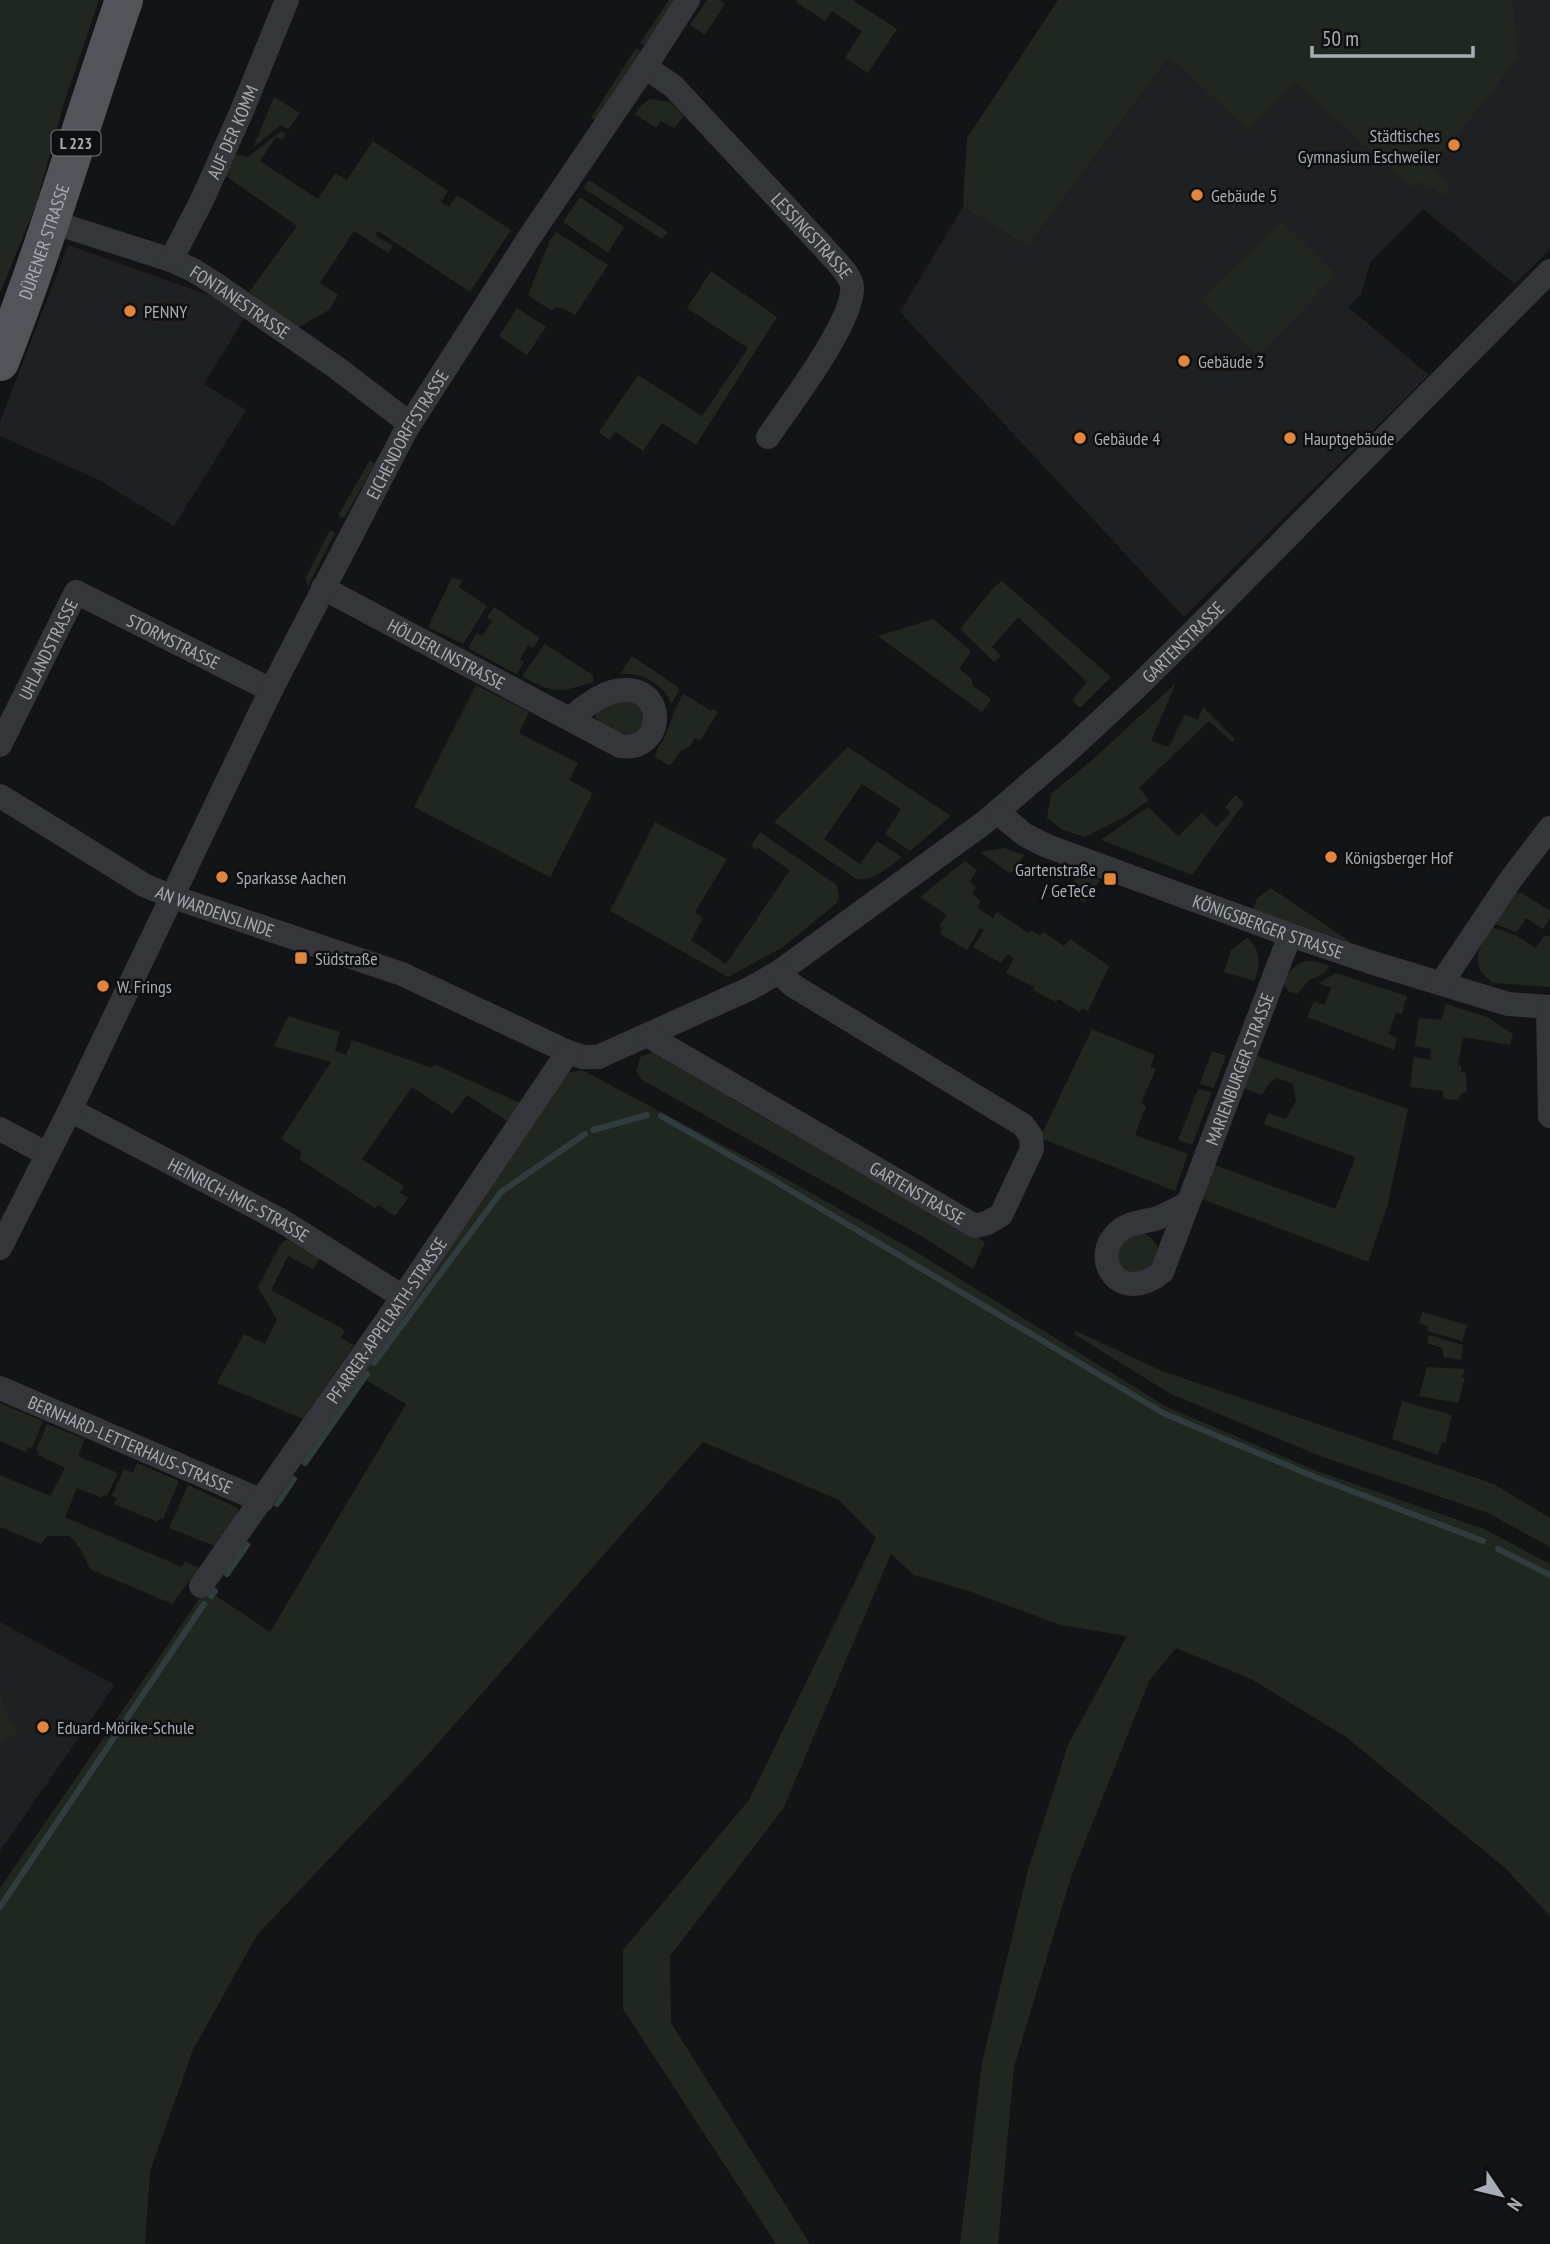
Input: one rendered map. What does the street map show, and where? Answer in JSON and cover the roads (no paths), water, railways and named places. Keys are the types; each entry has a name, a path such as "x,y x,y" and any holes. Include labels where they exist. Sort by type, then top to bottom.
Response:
{"main road":[{"name":"DÜRENER STRASSE","path":"0,362 52,222 97,76 124,0"}],"street":[{"name":"AUF DER KOMM","path":"171,260 202,200 241,113 286,0"},
{"name":"EICHENDORFFSTRASSE","path":"0,1248 70,1110 271,690 409,423 688,0"},
{"name":"LESSINGSTRASSE","path":"645,67 673,86 827,251 849,277 852,285 848,306 836,333 768,437"},
{"name":"FONTANESTRASSE","path":"52,222 171,260 217,285 337,368 409,423"},
{"name":"GARTENSTRASSE","path":"598,1057 749,989 779,972 997,812 1136,688 1550,271"},
{"name":"HÖLDERLINSTRASSE","path":"323,588 570,718"},
{"name":"STORMSTRASSE","path":"76,592 271,690"},
{"name":"UHLANDSTRASSE","path":"0,745 76,592"},
{"name":"AN WARDENSLINDE","path":"0,796 144,885 402,974 568,1052 583,1057 598,1057"},
{"name":"KÖNIGSBERGER STRASSE","path":"997,812 1025,835 1047,846 1290,935 1508,1004 1549,1007"},
{"path":"1442,982 1511,879 1550,828"},
{"name":"MARIENBURGER STRASSE","path":"1188,1203 1290,935"},
{"name":"GARTENSTRASSE","path":"647,1035 975,1226 1001,1215 1032,1149 1031,1136 1023,1125 792,985 779,972"},
{"path":"1549,1007 1550,1116"},
{"name":"PFARRER-APPELRATH-STRASSE","path":"201,1586 403,1297 568,1052"},
{"name":"HEINRICH-IMIG-STRASSE","path":"70,1110 282,1221 403,1297"},
{"path":"0,1129 47,1154"},
{"name":"BERNHARD-LETTERHAUS-STRASSE","path":"0,1388 262,1501"}],"waterway":[{"path":"593,1130 647,1115"},
{"path":"661,1116 1165,1414 1315,1477 1483,1541"},
{"path":"374,1363 501,1192 585,1134"},
{"path":"305,1463 367,1374"},
{"path":"277,1504 294,1479"},
{"path":"227,1574 247,1545"},
{"path":"1498,1549 1550,1575"},
{"path":"211,1596 215,1591"},
{"path":"0,1907 204,1604"}],"place":[{"name":"Städtisches Gymnasium Eschweiler","path":"1454,145"},
{"name":"Gebäude 5","path":"1197,195"},
{"name":"PENNY","path":"130,311"},
{"name":"Gebäude 3","path":"1184,361"},
{"name":"Gebäude 4","path":"1080,438"},
{"name":"Hauptgebäude","path":"1290,438"},
{"name":"Königsberger Hof","path":"1331,857"},
{"name":"Sparkasse Aachen","path":"222,877"},
{"name":"Gartenstraße / GeTeCe","path":"1110,879"},
{"name":"Südstraße","path":"301,958"},
{"name":"W. Frings","path":"103,986"},
{"name":"Eduard-Mörike-Schule","path":"43,1727"}]}
